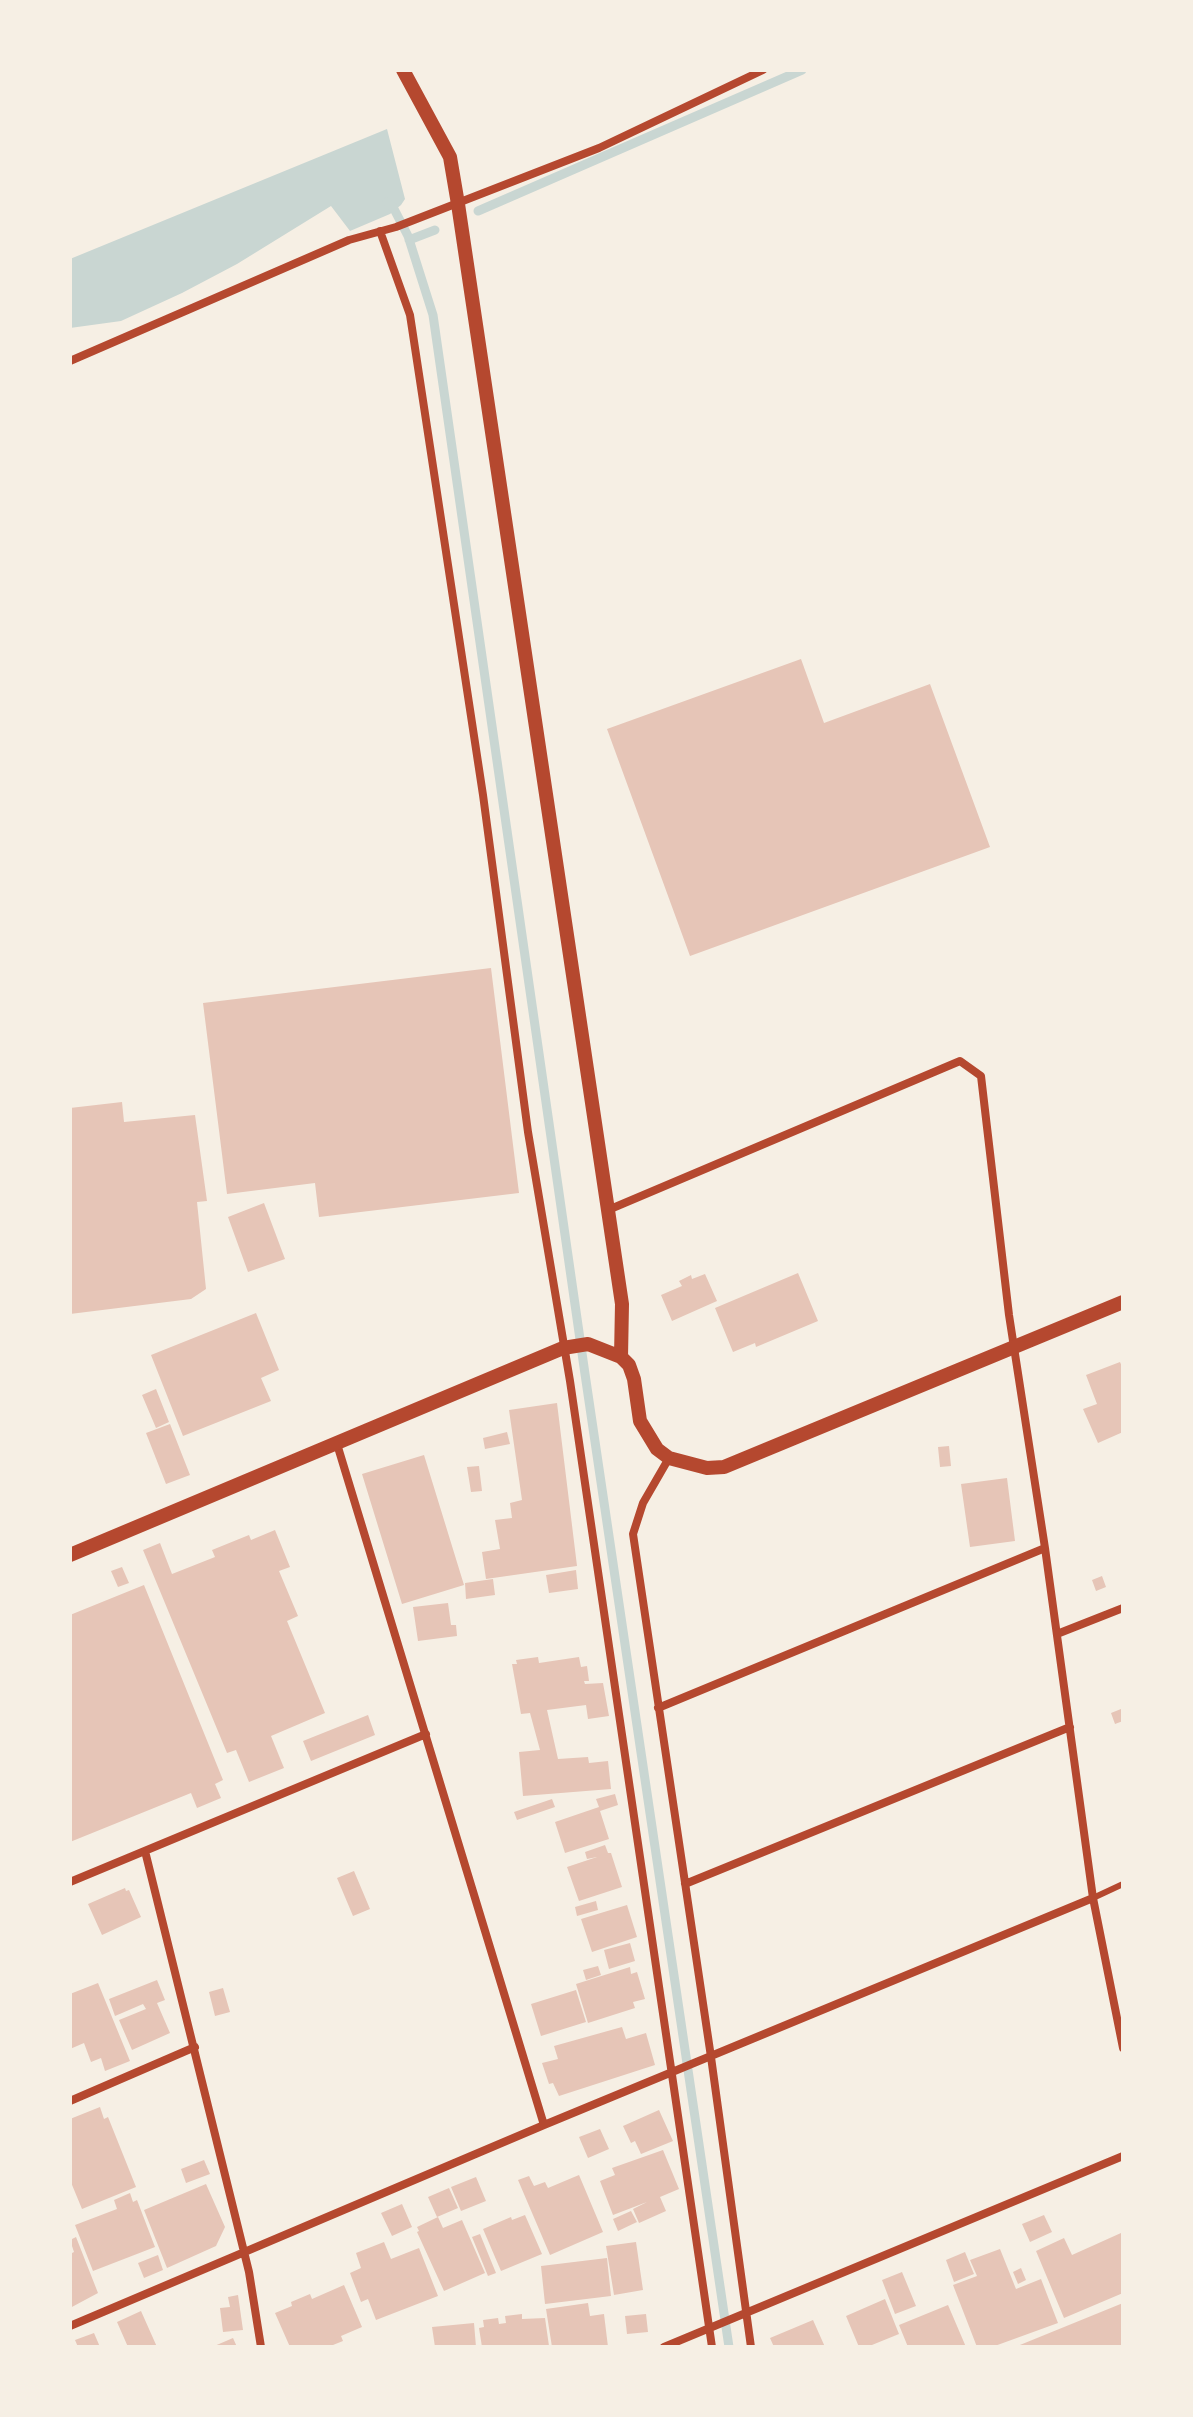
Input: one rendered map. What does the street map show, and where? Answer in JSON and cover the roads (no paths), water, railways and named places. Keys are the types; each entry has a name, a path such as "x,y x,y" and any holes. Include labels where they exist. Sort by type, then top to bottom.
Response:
{"street":[{"path":"403,70 450,157 458,204 622,1304 621,1357"},
{"path":"70,361 349,240 396,227 599,148 763,70"},
{"path":"380,231 410,315 483,795 528,1132 566,1348 712,2327 712,2347"},
{"path":"608,1210 960,1061 981,1076 1014,1347 1093,1898 1123,2048"},
{"path":"70,1555 566,1348 588,1344 621,1357 629,1365 640,1421 657,1449 669,1458 707,1468 724,1467 1123,1302"},
{"path":"337,1444 544,2125"},
{"path":"669,1458 643,1503 633,1534 751,2347"},
{"path":"658,1708 1045,1548"},
{"path":"1057,1634 1123,1608"},
{"path":"685,1884 1070,1727"},
{"path":"70,1882 426,1734"},
{"path":"145,1851 244,2253 261,2347"},
{"path":"70,2326 544,2125 1093,1898"},
{"path":"70,2101 195,2047"},
{"path":"664,2347 1123,2156"}],"lane":[{"path":"1093,1898 1123,1884"}],"waterway":[{"path":"478,211 802,70"},
{"path":"387,202 393,207 408,236 433,315 729,2347"},
{"path":"409,240 435,230"}]}
